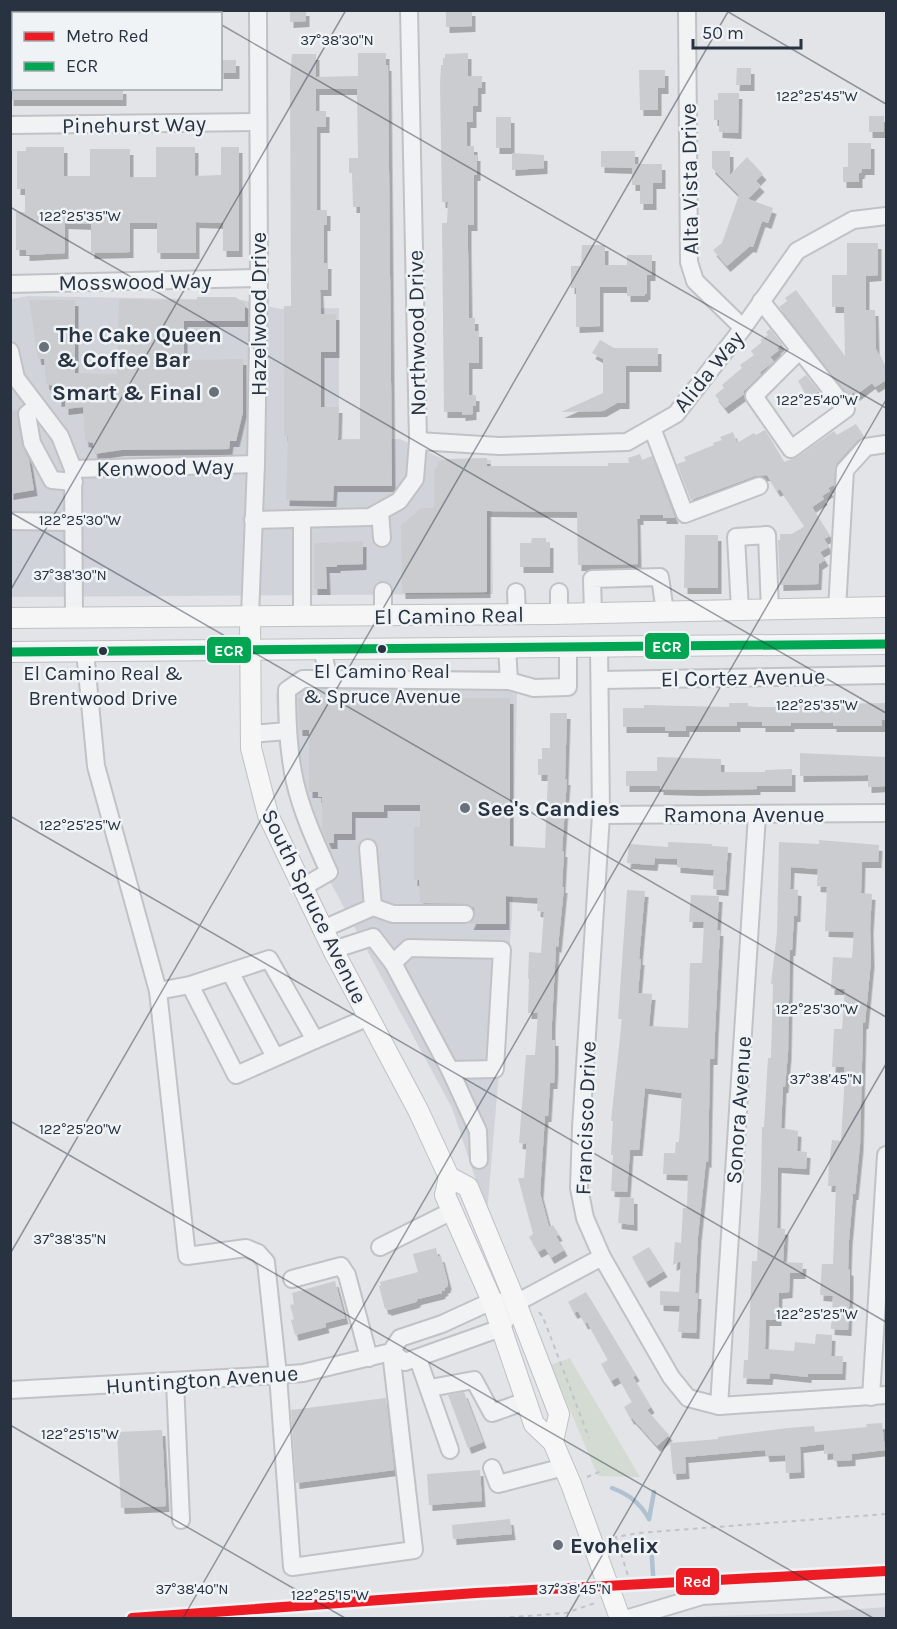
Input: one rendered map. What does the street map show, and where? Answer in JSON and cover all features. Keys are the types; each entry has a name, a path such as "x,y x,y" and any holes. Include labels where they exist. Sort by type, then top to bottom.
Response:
{"main road":[{"name":"El Camino Real","path":"10,618 559,614 886,607"},
{"name":"South Spruce Avenue","path":"250,616 251,748 268,815 333,950 418,1110 449,1177 445,1195 492,1301 534,1424 553,1442 564,1467 620,1618"},
{"name":"El Camino Real","path":"10,652 886,644"},
{"name":"South Spruce Avenue","path":"449,1177 468,1187 516,1303 559,1414 553,1442"}],"street":[{"name":"Hazelwood Drive","path":"250,616 256,464 259,278 258,10"},
{"name":"Northwood Drive","path":"253,520 370,517 399,501 415,479 418,441 410,10"},
{"name":"Alta Vista Drive","path":"687,10 689,262 695,281 742,328"},
{"name":"Pinehurst Way","path":"10,126 258,122"},
{"name":"Alida Way","path":"418,441 499,446 627,442 676,414 742,328 797,250 853,220 886,216"},
{"name":"Mosswood Way","path":"10,284 259,278"},
{"path":"761,301 800,350 846,409 792,448 754,396 800,350"},
{"path":"10,351 16,378 60,436 74,475 74,618"},
{"path":"37,406 27,414 32,443 52,480 74,475"},
{"path":"652,428 685,514 759,486"},
{"path":"837,609 845,471 866,447 886,444"},
{"name":"Kenwood Way","path":"74,475 256,464"},
{"path":"380,512 382,538"},
{"path":"302,519 302,616"},
{"path":"10,520 73,522"},
{"path":"740,610 736,537 767,535 770,610"},
{"path":"593,613 592,579 660,577 664,612"},
{"path":"382,591 383,615"},
{"path":"516,592 517,614"},
{"path":"559,592 559,614"},
{"path":"303,887 329,872 311,833 295,782 287,731 286,690 303,680 329,679 509,681 534,688 568,687 568,646"},
{"name":"Francisco Drive","path":"599,646 601,815 579,1188 585,1218 602,1257 670,1377 688,1398 719,1406 879,1396"},
{"path":"507,647 509,681"},
{"path":"322,649 329,679"},
{"path":"85,651 96,766 158,991 187,1256 246,1248 258,1252 266,1262 278,1376 292,1567 414,1550 391,1352"},
{"name":"El Cortez Avenue","path":"600,680 886,675"},
{"path":"251,734 287,731"},
{"name":"Ramona Avenue","path":"601,815 886,813"},
{"name":"Sonora Avenue","path":"719,1406 757,814"},
{"path":"368,848 373,907"},
{"path":"323,929 373,907 393,914 465,914"},
{"path":"333,950 373,937 393,963 450,1070 478,1131 479,1160"},
{"path":"393,963 409,948 502,950 495,1069 450,1070"},
{"path":"158,991 190,985 269,959 315,1040"},
{"path":"230,972 275,1057"},
{"path":"190,985 236,1075 369,1017"},
{"path":"879,1396 886,1155"},
{"path":"380,1248 452,1210"},
{"path":"391,1352 405,1362 501,1328 516,1303 602,1257"},
{"path":"292,1279 341,1266 347,1275 369,1358"},
{"name":"Huntington Avenue","path":"10,1390 303,1373 391,1352 400,1338 442,1324 492,1301 516,1303"},
{"path":"418,1359 450,1450"},
{"path":"430,1389 474,1380 492,1413 526,1401"},
{"path":"175,1382 181,1520"},
{"path":"492,1468 498,1484 564,1467"},
{"path":"629,1618 702,1596 886,1585"}],"path":[{"path":"536,1307 543,1317 589,1438"},
{"path":"632,1589 616,1537 649,1532 886,1514"},
{"path":"501,1618 566,1613 591,1605"}],"shaded area":[{"path":"28,296 242,300 280,309 339,308 339,439 400,439 445,460 491,460 493,594 11,597 11,299"},
{"path":"497,670 517,691 512,918 487,1214 452,1108 327,876 286,777 279,744 276,694 284,680 296,671"},
{"path":"570,1358 640,1477 598,1476 551,1365"},
{"path":"886,1607 886,1618 653,1618 807,1613"}],"building":[{"path":"290,10 306,10 306,21 290,22"},
{"path":"446,10 472,10 472,26 446,27"},
{"path":"358,53 386,53 386,65 388,65 392,486 334,486 333,501 286,500 288,436 284,436 284,306 291,306 290,80 292,54 316,54 316,77 358,76","holes":["316,89 357,89 358,158 349,158 349,173 352,173 353,207 360,207 360,439 338,440 339,407 321,407 321,352 336,352 336,314 321,314 320,290 328,290 328,263 324,263 324,225 327,225 327,210 317,210 317,127 326,127 326,111 316,111"]},
{"path":"468,53 468,76 482,76 482,88 478,88 478,106 473,106 473,122 467,122 467,146 474,146 474,155 477,155 477,175 474,175 474,225 468,225 468,250 469,318 475,318 475,331 479,331 479,363 469,363 469,395 476,395 476,406 473,406 473,414 462,415 462,412 444,412 442,223 447,223 448,202 442,202 440,85 441,65 443,65 445,54"},
{"path":"222,60 236,60 236,73 222,73"},
{"path":"737,68 751,68 751,85 736,85"},
{"path":"639,70 665,70 665,88 658,88 658,110 640,110"},
{"path":"10,88 12,90 123,90 123,100 10,100"},
{"path":"718,93 739,93 738,133 719,132 719,120 714,120 714,100 718,100"},
{"path":"869,116 884,116 884,132 869,132"},
{"path":"496,117 511,117 511,148 496,148"},
{"path":"848,143 871,143 871,169 862,169 859,173 859,182 843,182 843,167 848,167"},
{"path":"26,147 64,147 64,176 90,176 90,149 130,149 130,177 156,177 156,147 195,147 195,176 221,175 221,147 239,147 239,251 223,251 223,223 196,222 196,253 157,253 157,223 130,223 130,252 91,253 91,224 65,223 65,253 26,255 26,250 16,250 16,212 25,212 25,189 17,189 17,151 26,151"},
{"path":"601,151 635,151 635,164 662,164 662,183 653,183 653,204 640,204 640,185 632,185 632,168 601,167"},
{"path":"712,151 730,151 730,175 747,157 763,174 756,181 761,186 748,199 773,208 768,223 762,221 753,247 750,246 727,266 713,250 722,243 739,195 712,168"},
{"path":"512,153 544,155 544,168 512,170"},
{"path":"847,243 878,243 878,275 866,276 866,310 875,310 876,349 886,369 886,380 875,387 872,383 856,395 854,392 849,396 779,307 787,301 785,298 796,290 845,356 844,307 832,307 832,275 847,275"},
{"path":"582,245 605,245 605,265 627,265 627,255 652,255 652,275 647,275 647,294 645,296 627,296 627,287 600,287 600,326 576,327 576,288 571,288 571,266 581,266"},
{"path":"197,297 235,297 245,303 245,321 184,321 184,360 243,359 243,412 236,441 230,441 229,449 121,450 94,454 93,443 85,441 83,407 65,409 65,400 58,401 58,387 46,384 44,359 38,359 29,300 75,300 75,373 117,374 119,299 197,300"},
{"path":"770,329 782,344 777,348 779,350 770,357 774,362 760,372 761,374 743,392 744,394 725,408 715,395 724,388 722,385 742,368 740,365 754,355 751,351 762,342 760,340 768,335 766,332"},
{"path":"600,340 614,348 658,348 658,366 626,366 626,403 617,403 603,411 561,412 603,393 603,359 592,353"},
{"path":"806,375 819,391 809,398 798,381"},
{"path":"17,410 22,445 29,460 34,490 10,494 10,411"},
{"path":"856,424 864,437 858,440 837,463 834,485 828,488 830,491 822,496 824,499 812,507 830,536 824,539 829,547 820,552 825,560 819,564 818,584 780,585 778,540 780,540 780,534 792,534 805,526 780,489 777,491 767,475 755,476 691,500 677,464 686,461 684,457 722,440 720,437 733,432 737,443 754,433 756,435 765,430 784,462 797,457 834,431 837,435"},
{"path":"640,454 642,460 652,456 675,518 663,518 663,515 640,515 640,519 637,519 638,564 578,565 577,512 487,511 487,592 402,593 401,525 421,508 434,508 434,472 439,461 487,458 487,466 608,466 608,463 629,463 628,458"},
{"path":"685,535 718,535 718,588 684,588"},
{"path":"532,538 546,538 546,542 550,542 550,567 520,567 520,543 531,543"},
{"path":"363,541 363,564 326,567 327,589 314,589 314,543"},
{"name":"See's Candies","path":"298,698 510,698 510,846 545,848 548,775 538,775 538,759 542,759 542,748 550,748 550,713 567,713 565,779 567,779 562,851 564,851 562,887 564,887 558,947 556,946 552,1022 555,1066 554,1083 550,1083 548,1116 545,1116 540,1193 549,1227 553,1225 564,1250 551,1258 545,1248 538,1252 529,1237 533,1234 518,1178 524,1178 526,1150 526,1144 519,1143 526,1055 535,1055 538,1013 528,1013 528,979 529,952 541,953 544,912 537,911 538,898 506,896 506,924 470,924 475,913 474,908 466,904 420,903 419,880 414,880 414,827 420,827 420,805 384,805 384,812 352,812 352,834 334,834 334,843 328,843 322,829 322,797 318,797 318,792 309,792 309,730 299,730"},
{"path":"799,702 886,703 886,720 882,720 882,726 791,723 791,726 762,726 762,722 737,722 737,726 686,726 686,731 665,731 665,727 623,727 623,708 644,708 644,705 729,707 729,703 748,703 748,706 756,707 799,707"},
{"path":"800,753 886,757 886,786 868,787 868,775 800,776"},
{"path":"657,757 721,759 721,772 765,772 765,770 792,769 792,786 695,790 660,789 660,786 626,786 626,771 657,771"},
{"path":"819,840 879,845 878,862 862,862 861,893 872,894 871,961 865,1023 863,1023 860,1145 849,1240 848,1330 831,1329 833,1296 820,1295 822,1264 833,1264 836,1186 828,1186 829,1165 832,1140 841,1141 844,1091 844,1067 832,1067 834,1029 842,1029 845,989 831,989 833,957 852,958 854,932 825,931 827,887 817,886 818,869 791,867 790,889 798,890 797,916 794,916 792,950 790,950 788,1053 785,1087 783,1087 781,1128 798,1131 797,1151 807,1152 806,1169 778,1167 777,1228 785,1229 783,1262 803,1263 802,1273 790,1273 789,1292 779,1293 778,1320 766,1320 765,1349 794,1351 795,1342 815,1344 816,1334 832,1335 831,1356 843,1356 842,1374 808,1374 808,1377 770,1373 769,1379 743,1378 744,1360 748,1360 752,1261 757,1261 762,1127 764,1127 768,1058 771,1058 773,984 771,984 777,933 779,842 819,844"},
{"path":"668,842 728,847 725,890 713,889 714,870 677,867 677,859 655,858 654,865 627,863 629,844 668,847"},
{"path":"627,890 645,891 638,993 652,994 649,1026 688,1028 690,963 702,963 704,922 689,922 691,895 719,896 717,930 720,930 714,1059 710,1059 708,1162 706,1161 698,1236 695,1293 698,1293 696,1333 678,1332 680,1306 660,1305 660,1291 679,1292 681,1261 673,1265 675,1242 681,1243 683,1208 687,1208 688,1175 663,1174 664,1153 675,1153 676,1142 679,1142 682,1093 645,1088 639,1150 630,1150 627,1192 611,1191 613,1121 611,1121 622,1019 618,1019"},
{"path":"620,1197 634,1198 634,1225 618,1223"},
{"path":"649,1247 664,1271 646,1282 632,1257"},
{"path":"436,1248 438,1257 441,1256 448,1283 445,1290 442,1293 418,1299 416,1302 385,1309 380,1282 418,1272 413,1254"},
{"path":"335,1281 345,1318 325,1323 326,1327 295,1335 291,1320 294,1319 290,1305 294,1304 292,1293"},
{"path":"586,1292 636,1375 633,1377 651,1407 647,1410 669,1435 657,1446 631,1419 624,1407 632,1402 618,1377 611,1381 601,1364 608,1360 587,1322 585,1324 578,1311 574,1313 568,1302"},
{"path":"464,1392 483,1442 468,1448 448,1395"},
{"path":"386,1398 394,1470 296,1483 291,1410"},
{"path":"882,1423 885,1450 852,1454 852,1460 834,1461 833,1453 824,1454 824,1444 800,1447 801,1472 786,1473 785,1455 766,1456 765,1450 685,1457 686,1473 673,1474 670,1443 718,1439 718,1437 788,1428 814,1426 815,1432 867,1427 866,1424"},
{"path":"162,1430 166,1506 121,1508 117,1432"},
{"path":"480,1470 482,1501 429,1505 427,1474"},
{"path":"510,1519 512,1534 453,1539 452,1525"}],"waterway":[{"path":"612,1488 634,1500 649,1519"},
{"path":"649,1519 654,1492"},
{"path":"651,1544 654,1589"}],"metro line":[{"name":"Red","path":"132,1618 476,1593 886,1571"}],"transit line":[{"name":"ECR","path":"10,652 886,644"}],"place":[{"name":"The Cake Queen & Coffee Bar","path":"44,347"},
{"name":"Smart & Final","path":"214,392"},
{"name":"El Camino Real & Spruce Avenue","path":"382,649"},
{"name":"El Camino Real & Brentwood Drive","path":"103,651"},
{"name":"See's Candies","path":"465,808"},
{"name":"Evohelix","path":"558,1545"}]}
